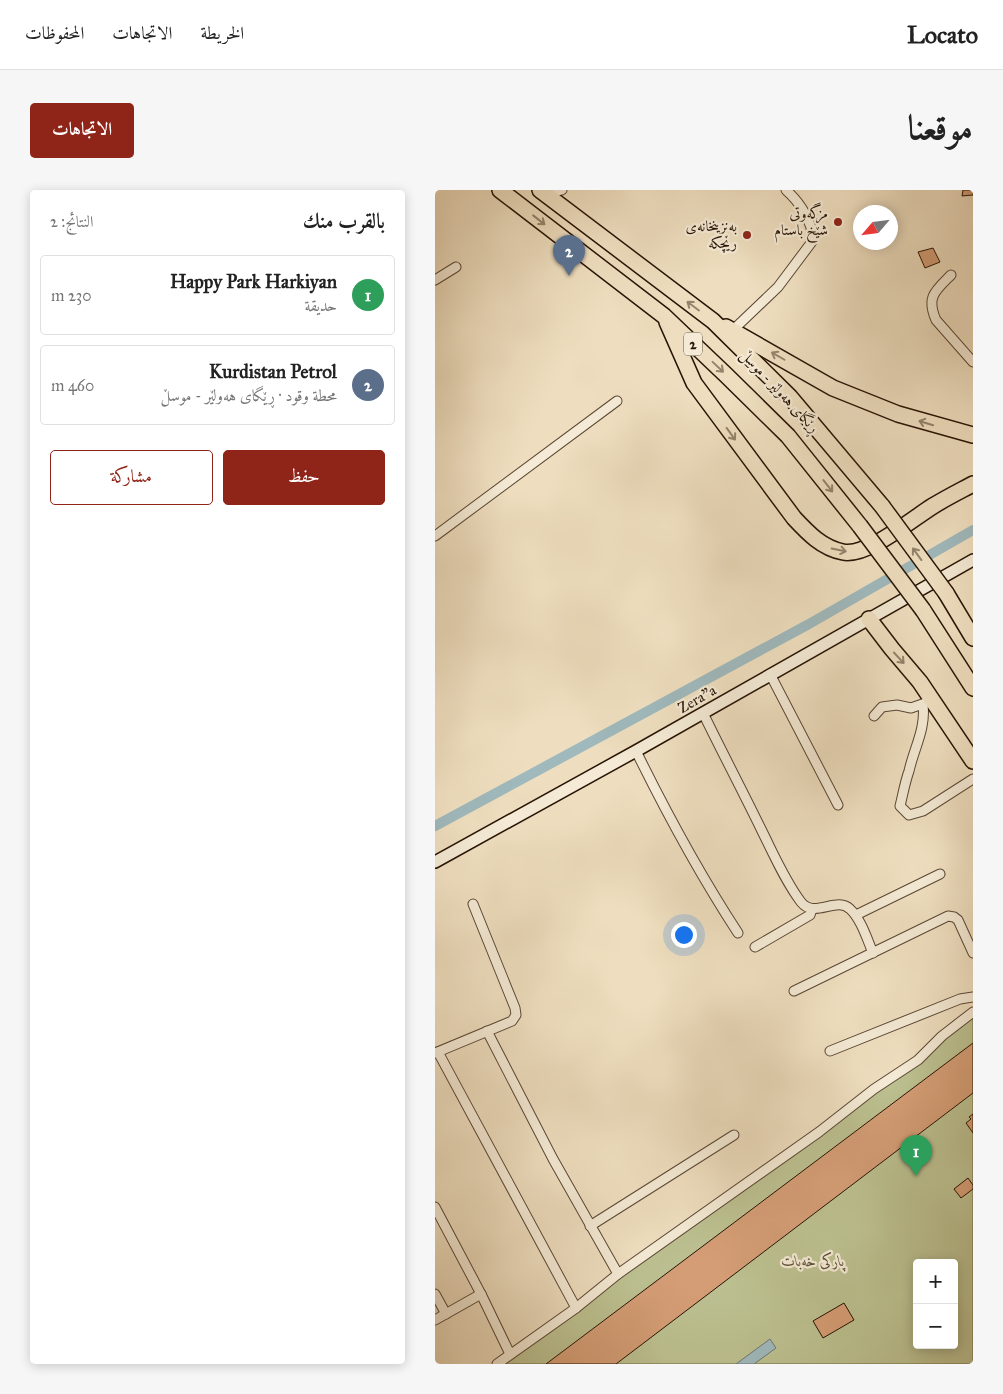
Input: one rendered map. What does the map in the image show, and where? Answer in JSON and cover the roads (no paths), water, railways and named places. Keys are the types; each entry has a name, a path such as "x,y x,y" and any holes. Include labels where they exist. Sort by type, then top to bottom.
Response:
{"highway":[{"name":"ڕێگای هەولێر - موسڵ","path":"500,190 664,316 788,436 923,610 973,688"},
{"name":"ڕێگای هەولێر - موسڵ","path":"543,192 713,321 790,397 883,506 946,593 973,638"},
{"path":"664,316 694,384 794,518 811,537 829,548 845,553 861,550 973,484"},
{"path":"713,321 733,330 833,388 898,414 973,435"},
{"path":"869,619 973,761"}],"street":[{"path":"543,192 562,190"},
{"path":"733,330 778,287 814,239 811,221 793,196 786,190"},
{"path":"435,280 455,267"},
{"path":"951,275 934,291 931,300 933,313 936,320 973,362"},
{"path":"435,536 617,401"},
{"name":"Zera\"a","path":"435,862 636,751 973,560"},
{"path":"770,674 838,804"},
{"path":"874,716 882,707 897,705 911,708 928,702"},
{"path":"928,702 919,742 909,770 900,806 909,815 923,811 973,779"},
{"path":"703,713 779,864 800,901 805,907 813,909 841,904 849,907 856,915 873,953"},
{"path":"636,751 682,842 738,933"},
{"path":"856,915 940,874"},
{"path":"473,904 515,1008 516,1015 512,1021 436,1052 575,1308"},
{"path":"755,947 803,920 810,915 813,909"},
{"path":"794,991 948,916 958,920 973,953"},
{"path":"830,1051 960,999 973,997"},
{"path":"497,1364 575,1308 618,1274 819,1132 874,1089 918,1060 942,1036 973,1012"},
{"path":"487,1031 553,1159 618,1274"},
{"path":"590,1226 734,1135"},
{"path":"435,1207 481,1294 509,1354"},
{"path":"435,1294 445,1314"},
{"path":"435,1320 481,1294"}],"water":[{"path":"770,1339 776,1348 754,1364 736,1364"}],"waterway":[{"path":"435,826 809,624 973,530"}],"place":[{"name":"مزگەوتی شێخ باستام","path":"838,222"},
{"name":"بەنزینخانەی رێچکە","path":"747,235"},
{"name":"Kurdistan Petrol","path":"569,276"},
{"name":"Happy Park Harkiyan","path":"916,1176"}],"park label":[{"name":"پارکی خەبات","path":"813,1261"}]}
